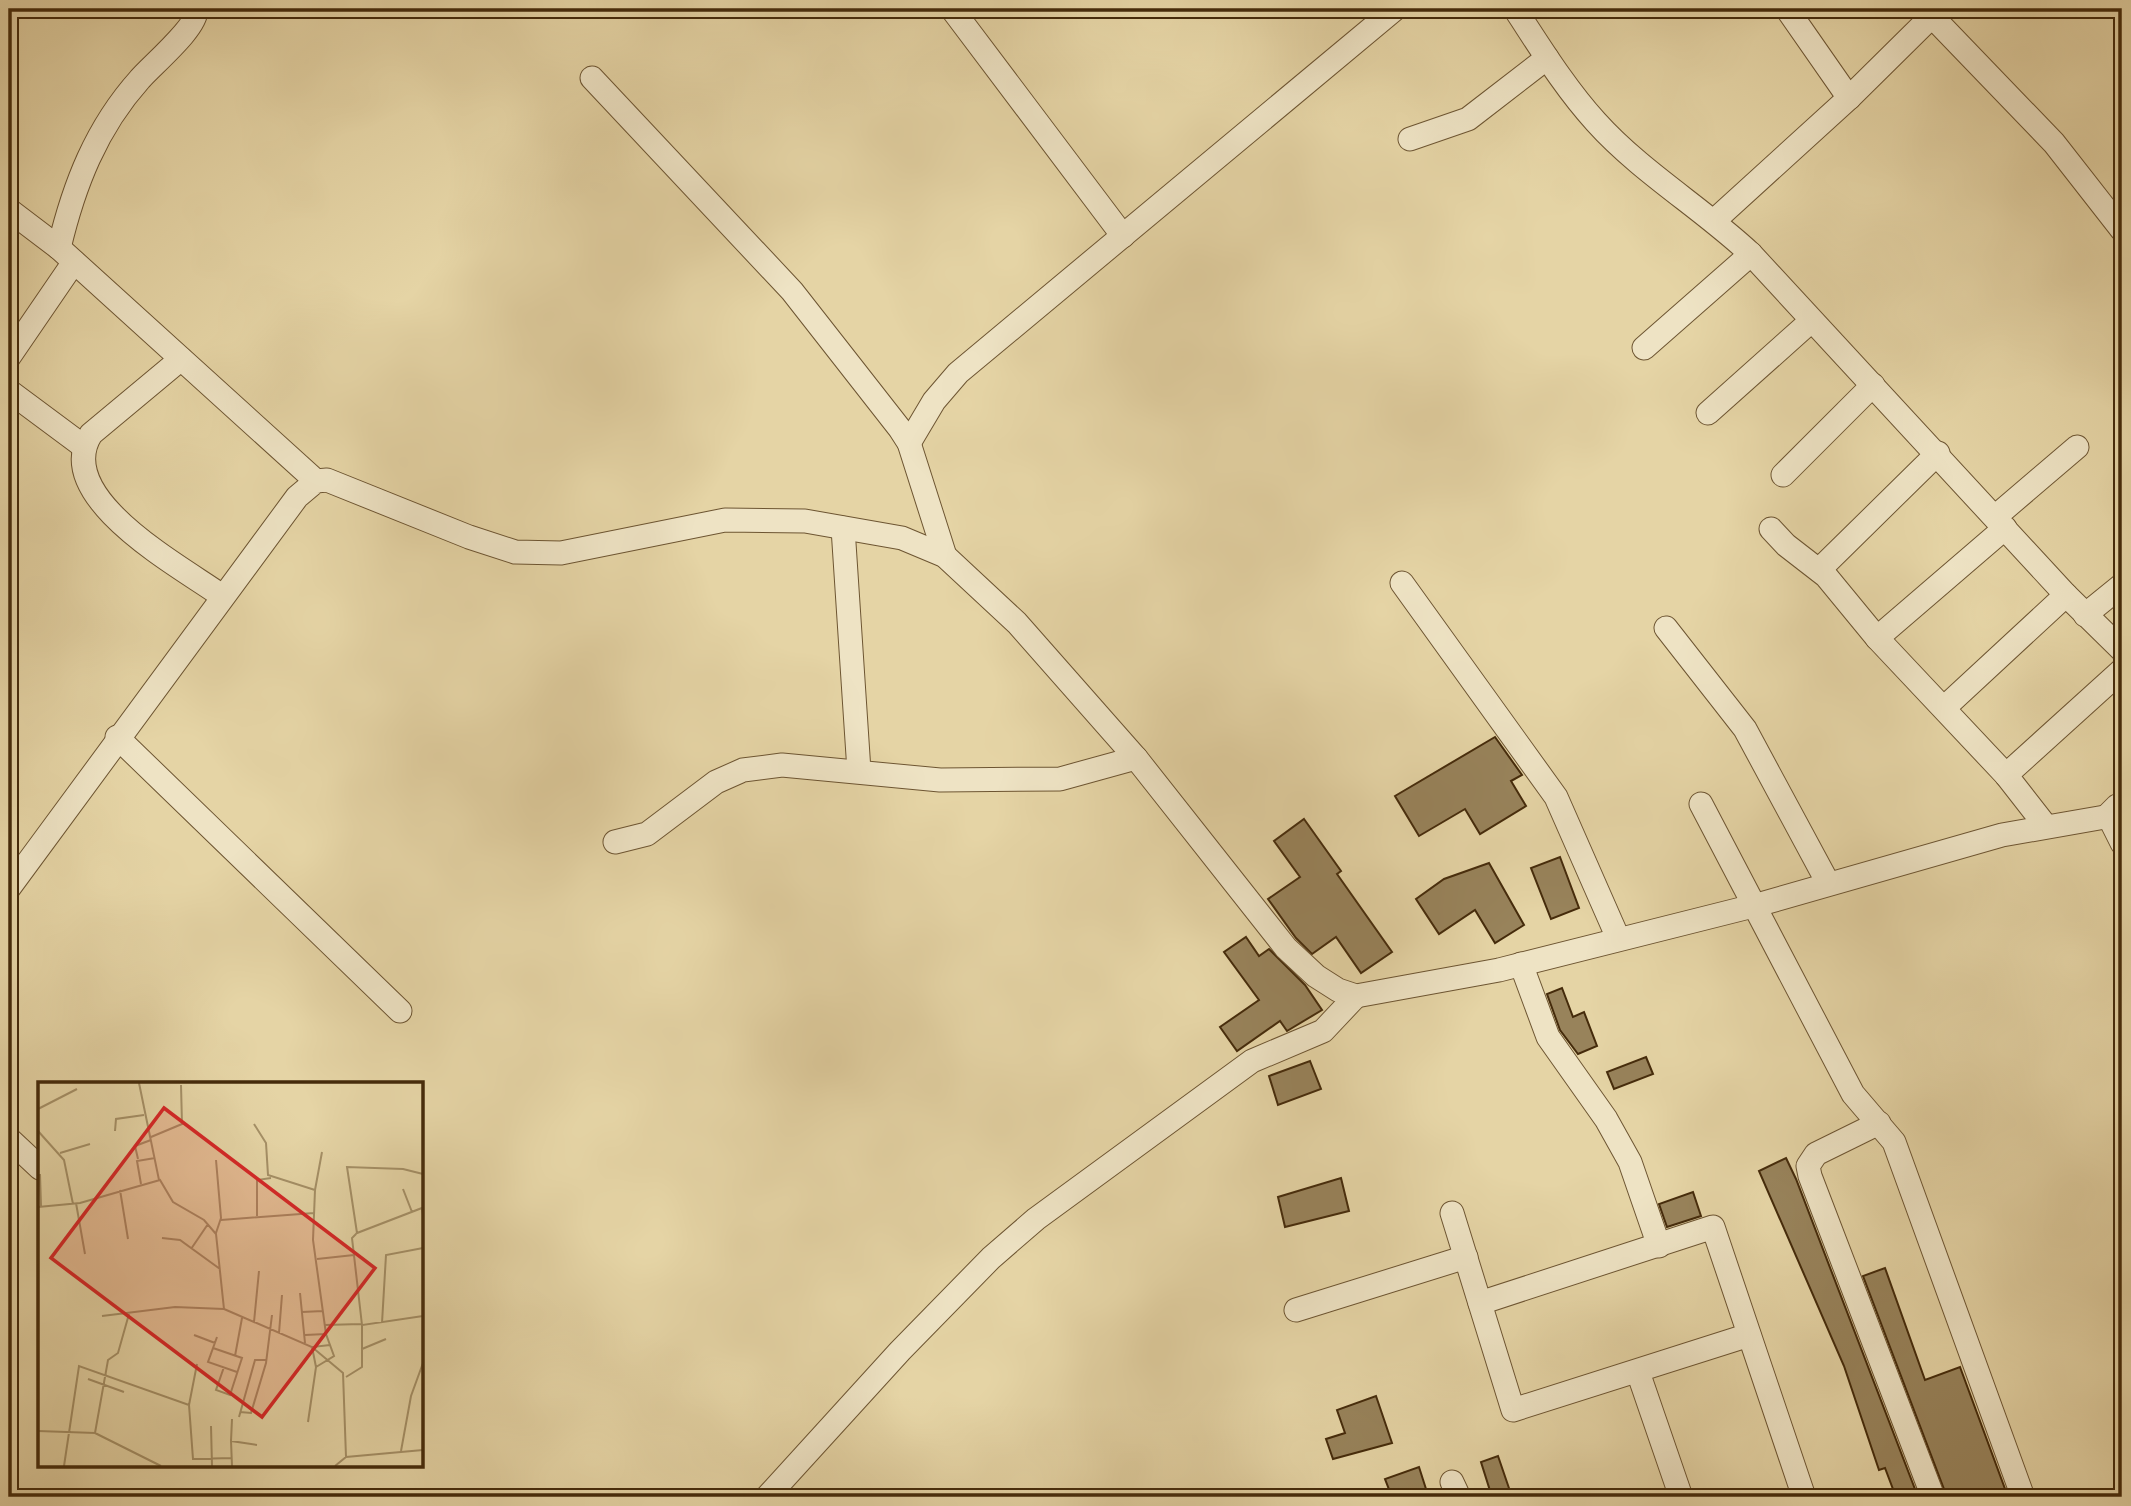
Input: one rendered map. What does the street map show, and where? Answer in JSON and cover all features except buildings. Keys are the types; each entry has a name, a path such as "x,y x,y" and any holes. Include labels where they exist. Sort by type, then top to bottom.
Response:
{"street":[{"path":"9,357 66,255 84,165 108,120 138,80 192,24 195,9"},
{"path":"952,9 1123,236"},
{"path":"909,443 939,394 958,373 1395,9"},
{"path":"1515,9 1547,58 1595,121 1619,146 1715,220 1751,254 1811,321 1938,453 2066,595 2122,650"},
{"path":"1787,9 1849,98"},
{"path":"1715,220 1849,98 1929,12 2054,144 2122,230"},
{"path":"1410,139 1456,126 1468,119 1547,58"},
{"path":"592,78 792,291 909,443 944,556"},
{"path":"9,210 66,255 316,481"},
{"path":"1644,348 1751,254"},
{"path":"1708,413 1811,321"},
{"path":"181,359 105,419 83,446 87,481 102,504 138,537 222,596"},
{"path":"1783,475 1873,385"},
{"path":"9,391 83,446"},
{"path":"1877,638 2077,447"},
{"path":"1819,570 1938,453"},
{"path":"9,888 222,596 297,497 316,481 334,481 469,537 515,552 561,553 725,520 805,521 901,538 944,556 1017,623 1136,758 1286,948 1316,976 1338,990 1356,996 1521,964 1756,905 2045,825 2117,810 2122,843"},
{"path":"843,528 859,771"},
{"path":"1771,529 1786,545 1819,570 1877,638 2006,775 2045,825"},
{"path":"1402,583 1556,797 1618,938"},
{"path":"2085,615 2122,585"},
{"path":"1944,708 2066,595"},
{"path":"1666,628 1745,729 1828,883"},
{"path":"2006,775 2122,670"},
{"path":"117,737 400,1011"},
{"path":"615,842 648,834 716,782 743,770 782,765 940,780 1060,779 1136,758"},
{"path":"1701,804 1853,1094 1894,1142 2023,1497"},
{"path":"1521,964 1548,1037 1606,1119 1630,1162 1659,1246"},
{"path":"773,1495 900,1351 991,1258 1035,1219 1252,1061 1323,1031 1356,996"},
{"path":"1879,1123 1816,1154 1808,1166 1933,1497"},
{"path":"9,1139 38,1166"},
{"path":"1452,1213 1513,1410 1749,1335"},
{"path":"1480,1303 1713,1227 1804,1497"},
{"path":"1296,1310 1466,1257"},
{"path":"1638,1372 1681,1497"}]}
